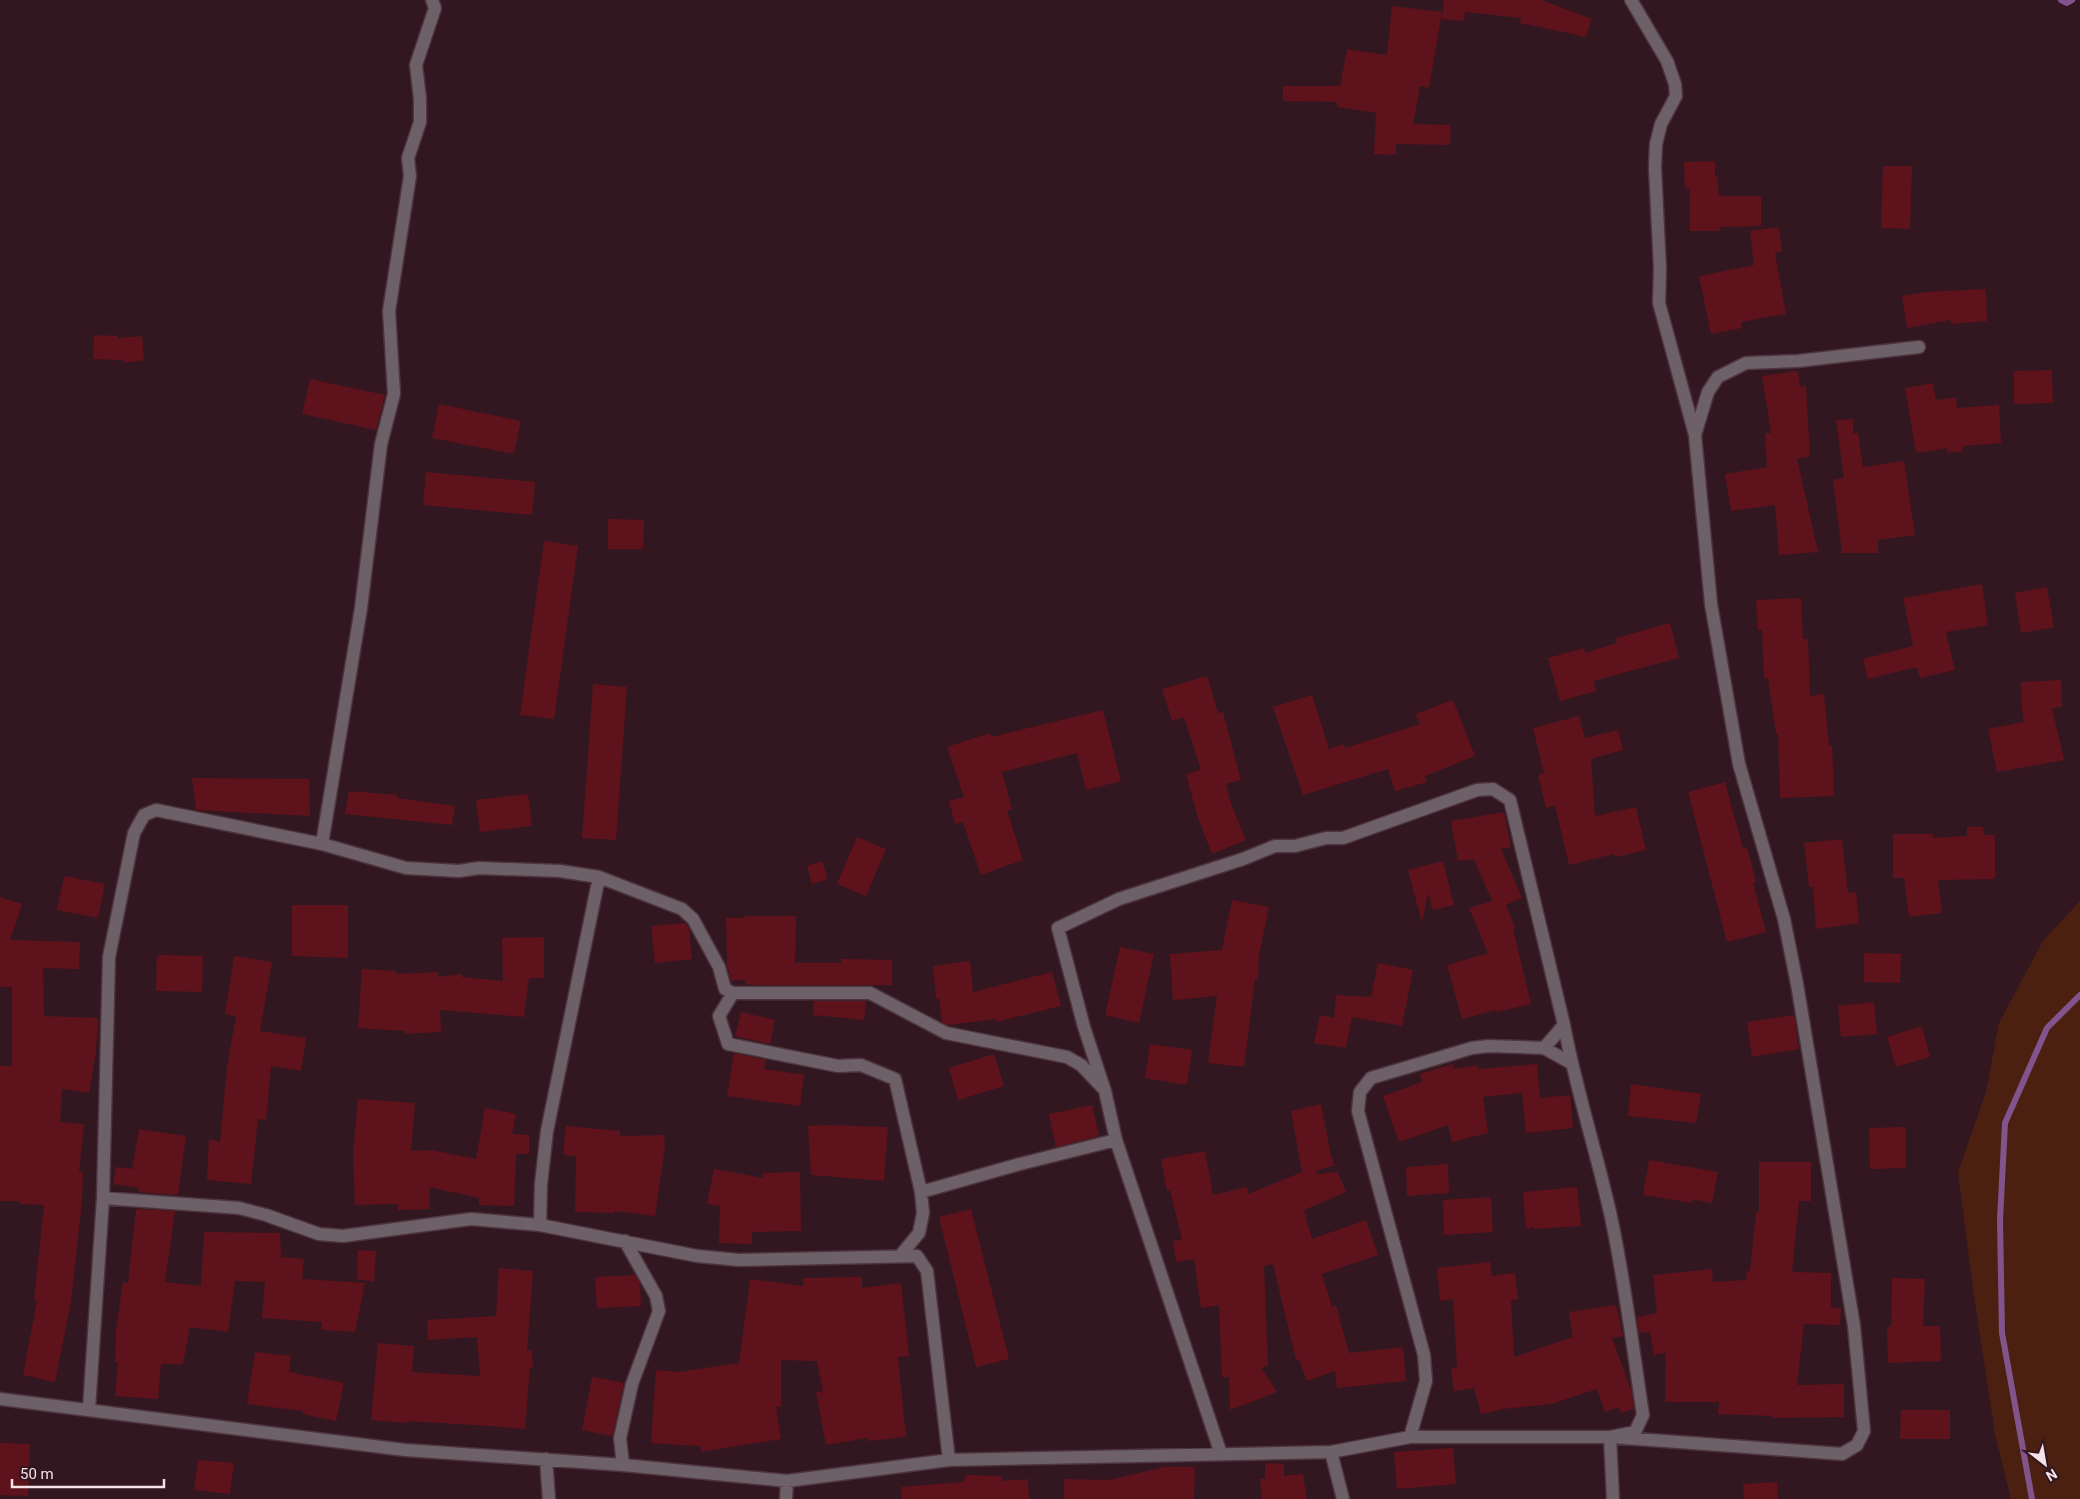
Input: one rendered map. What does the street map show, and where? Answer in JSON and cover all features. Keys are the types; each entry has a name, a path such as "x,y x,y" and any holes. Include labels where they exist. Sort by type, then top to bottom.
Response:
{"street":[{"path":"322,844 361,608 381,444 394,394 389,311 410,176 408,158 420,122 420,99 416,65 435,8 432,0"},
{"path":"0,1399 405,1450 623,1465 787,1481 949,1460 1331,1452 1410,1437 1610,1437 1842,1454 1857,1446 1864,1431 1854,1326 1797,984 1784,919 1739,764 1711,604 1695,435 1659,303 1660,269 1655,168 1656,152 1661,124 1676,96 1675,84 1667,62 1631,0"},
{"path":"1695,435 1708,392 1718,377 1746,363 1798,361 1919,347"},
{"path":"1221,1454 1116,1140 1105,1091 1084,1027 1058,928 1119,899 1243,859 1275,846 1295,846 1326,838 1343,838 1478,790 1493,789 1510,800 1564,1025 1571,1063 1610,1214 1623,1274 1643,1415 1635,1432 1610,1437"},
{"path":"89,1409 102,1198 109,957 134,832 144,816 156,810 322,844 406,868 560,871 599,877 682,909 693,919 706,943 719,968 725,989 733,993 870,994 946,1032 1066,1057 1082,1064 1105,1091"},
{"path":"540,1225 541,1184 547,1131 599,877"},
{"path":"733,993 719,1016 728,1044 838,1066 861,1065 895,1079 921,1192 923,1213 919,1233 900,1256"},
{"path":"1544,1048 1564,1025"},
{"path":"1410,1437 1426,1381 1424,1355 1358,1111 1360,1092 1371,1078 1472,1048 1489,1046 1544,1048 1571,1063"},
{"path":"921,1192 1020,1164 1116,1140"},
{"path":"102,1198 239,1208 266,1215 319,1234 343,1236 471,1219 540,1225 697,1256 739,1260 917,1256 928,1271 949,1460"},
{"path":"623,1465 620,1438 632,1384 659,1311 656,1296 625,1242"},
{"path":"1610,1437 1613,1499"},
{"path":"1331,1452 1342,1499"},
{"path":"546,1459 549,1499"},
{"path":"786,1499 787,1481"}],"shaded area":[{"path":"2080,901 2080,1499 2011,1499 1995,1434 1958,1172 1986,1092 1999,1023 2043,941"}],"building":[{"path":"1444,0 1541,0 1592,19 1586,37 1520,23 1521,18 1465,12 1464,21 1442,19"},
{"path":"1392,6 1442,12 1429,88 1420,86 1413,124 1451,125 1450,145 1396,144 1396,155 1374,154 1376,113 1337,107 1337,102 1283,101 1283,86 1340,86 1347,49 1387,55"},
{"path":"1715,161 1715,176 1717,176 1719,196 1761,196 1761,226 1720,227 1720,231 1690,231 1690,188 1685,189 1684,162"},
{"path":"1883,166 1912,166 1910,229 1881,228"},
{"path":"1779,227 1782,252 1775,253 1786,314 1741,322 1742,328 1711,334 1699,276 1754,265 1750,231"},
{"path":"1986,289 1987,321 1951,324 1951,320 1907,328 1902,296 1926,292"},
{"path":"94,335 118,336 118,338 142,336 144,360 124,363 123,360 93,359"},
{"path":"2052,370 2053,403 2014,404 2014,371"},
{"path":"1798,371 1800,387 1806,386 1810,457 1797,458 1818,552 1779,555 1775,505 1731,511 1725,474 1767,467 1765,433 1771,433 1762,376"},
{"path":"310,379 385,395 376,430 302,414"},
{"path":"1933,383 1936,400 1956,397 1957,408 1999,405 2001,443 1963,446 1963,451 1947,453 1947,448 1916,453 1905,388"},
{"path":"439,404 521,421 514,454 432,438"},
{"path":"1853,419 1853,434 1858,433 1863,467 1904,461 1915,535 1878,540 1878,553 1842,553 1833,480 1844,478 1836,420"},
{"path":"426,472 535,482 532,515 423,505"},
{"path":"608,519 644,520 643,549 608,549"},
{"path":"544,541 578,546 554,719 520,715"},
{"path":"1982,584 1988,625 1946,632 1955,670 1920,678 1917,667 1868,679 1863,659 1913,646 1903,598"},
{"path":"2047,587 2054,627 2021,633 2015,593"},
{"path":"1801,598 1803,639 1808,639 1810,696 1824,694 1829,746 1832,745 1834,796 1780,798 1778,734 1776,734 1768,678 1764,678 1762,630 1758,630 1756,600"},
{"path":"1670,623 1679,658 1593,681 1596,691 1560,701 1548,658 1584,648 1585,653 1617,643 1616,638"},
{"path":"1207,676 1218,713 1223,712 1241,780 1226,784 1232,807 1246,840 1212,854 1198,818 1186,774 1201,770 1184,717 1172,721 1162,689"},
{"path":"2061,680 2062,707 2052,708 2064,760 1997,772 1988,729 2024,722 2021,682"},
{"path":"593,684 627,687 616,840 582,838"},
{"path":"1312,695 1329,749 1344,744 1345,748 1420,724 1416,714 1453,700 1475,756 1425,776 1427,782 1395,791 1388,769 1303,795 1273,707"},
{"path":"1103,710 1121,781 1086,790 1077,753 1002,772 1012,809 1007,811 1023,860 981,875 963,822 955,824 949,801 964,797 947,747 990,733 991,737"},
{"path":"1579,716 1585,738 1618,730 1623,750 1591,759 1595,816 1636,807 1646,850 1615,857 1614,854 1569,865 1555,805 1546,808 1538,775 1544,773 1533,728"},
{"path":"192,778 309,779 310,816 196,810"},
{"path":"1725,782 1743,849 1747,847 1756,882 1753,883 1766,932 1727,942 1688,792"},
{"path":"349,791 398,795 397,798 455,806 452,825 345,814"},
{"path":"528,794 532,826 480,832 476,800"},
{"path":"1504,812 1511,847 1501,849 1522,898 1506,905 1515,928 1513,929 1531,1004 1496,1012 1496,1010 1462,1019 1447,965 1488,953 1469,908 1492,901 1474,859 1458,861 1451,821"},
{"path":"1967,827 1983,827 1984,835 1995,835 1995,879 1938,880 1942,913 1909,917 1904,878 1893,878 1893,834 1933,834 1933,838 1967,836"},
{"path":"857,837 886,849 866,896 837,884"},
{"path":"1842,839 1848,893 1856,892 1859,923 1816,929 1813,887 1809,887 1804,843"},
{"path":"822,861 828,879 812,884 807,866"},
{"path":"1443,861 1454,905 1433,910 1428,893 1422,923 1408,870"},
{"path":"64,876 105,884 98,918 57,910"},
{"path":"0,897 22,904 10,940 80,942 79,969 43,968 44,1016 98,1018 96,1052 89,1093 62,1089 60,1122 84,1124 79,1172 83,1172 82,1200 71,1302 55,1382 23,1375 37,1300 34,1300 44,1205 19,1204 20,1201 0,1201 0,1066 12,1066 12,987 0,987"},
{"path":"1232,900 1269,907 1259,955 1258,979 1255,979 1244,1067 1208,1063 1217,996 1173,1000 1170,954 1222,950"},
{"path":"292,905 348,905 348,958 292,956"},
{"path":"745,916 796,916 795,963 841,963 841,959 892,960 892,985 755,985 745,984 745,980 731,981 727,964 726,918 745,918"},
{"path":"685,923 689,929 692,959 655,963 651,926"},
{"path":"544,937 544,978 529,978 524,1017 440,1010 441,1032 405,1034 405,1031 358,1028 362,969 396,971 396,974 438,972 438,977 462,974 462,977 503,981 502,938"},
{"path":"1120,947 1154,954 1139,1023 1105,1015"},
{"path":"1864,953 1901,954 1900,983 1864,982"},
{"path":"157,955 203,956 202,992 156,991"},
{"path":"234,956 272,962 260,1031 306,1038 301,1071 271,1066 266,1120 258,1119 251,1184 207,1180 209,1139 220,1142 227,1067 236,1016 225,1014"},
{"path":"970,961 973,992 1052,972 1061,1006 996,1022 995,1019 948,1025 942,1022 939,998 936,999 933,966"},
{"path":"1378,963 1413,970 1402,1026 1352,1017 1346,1048 1314,1043 1320,1015 1334,1018 1336,995 1371,997"},
{"path":"814,1001 866,1001 864,1020 813,1015"},
{"path":"1874,1002 1877,1034 1841,1037 1838,1006"},
{"path":"741,1012 775,1020 770,1044 735,1036"},
{"path":"1794,1015 1799,1049 1752,1057 1747,1022"},
{"path":"1922,1026 1930,1057 1896,1067 1887,1037"},
{"path":"1150,1044 1192,1050 1187,1085 1145,1078"},
{"path":"734,1053 766,1060 764,1069 804,1075 800,1106 727,1096"},
{"path":"994,1054 1004,1086 958,1100 949,1068"},
{"path":"1453,1064 1454,1069 1477,1065 1478,1069 1537,1064 1540,1098 1570,1095 1573,1128 1526,1133 1522,1093 1483,1097 1488,1133 1452,1142 1448,1125 1399,1142 1383,1096 1422,1082 1420,1074"},
{"path":"1631,1084 1701,1094 1696,1123 1628,1116"},
{"path":"358,1099 415,1103 411,1151 432,1150 476,1159 485,1108 516,1114 512,1134 529,1135 529,1154 516,1154 514,1206 479,1205 479,1198 429,1187 430,1209 398,1210 398,1204 355,1205 353,1153"},
{"path":"1321,1104 1331,1156 1335,1165 1316,1171 1317,1174 1338,1172 1346,1192 1304,1210 1312,1239 1366,1220 1378,1255 1322,1274 1332,1307 1336,1305 1349,1353 1403,1347 1406,1381 1337,1388 1335,1371 1307,1381 1299,1359 1296,1360 1273,1264 1264,1266 1268,1366 1261,1368 1277,1392 1230,1410 1229,1377 1222,1377 1219,1305 1201,1308 1194,1259 1176,1262 1173,1241 1182,1240 1170,1190 1167,1191 1161,1159 1205,1151 1213,1195 1247,1187 1248,1194 1302,1172 1291,1111"},
{"path":"1092,1105 1099,1136 1056,1147 1049,1114"},
{"path":"566,1126 620,1131 620,1136 664,1135 665,1146 655,1216 615,1211 614,1213 575,1212 576,1156 563,1155"},
{"path":"808,1126 888,1127 884,1181 811,1175"},
{"path":"1906,1127 1906,1168 1870,1169 1869,1128"},
{"path":"139,1129 186,1136 178,1195 139,1192 139,1188 113,1184 116,1167 132,1169"},
{"path":"1649,1160 1718,1172 1712,1203 1692,1199 1692,1203 1643,1195"},
{"path":"1759,1162 1811,1162 1811,1201 1799,1201 1792,1272 1831,1273 1831,1308 1841,1308 1840,1325 1804,1324 1797,1385 1844,1384 1844,1417 1773,1418 1772,1416 1718,1414 1719,1402 1665,1402 1666,1353 1654,1355 1650,1332 1639,1333 1637,1317 1657,1313 1653,1275 1712,1269 1713,1282 1746,1280 1747,1271 1750,1271 1756,1212 1759,1212"},
{"path":"1448,1164 1449,1193 1407,1196 1406,1167"},
{"path":"714,1169 763,1178 763,1173 800,1172 801,1231 752,1232 752,1244 719,1243 720,1206 707,1204"},
{"path":"1577,1187 1581,1226 1526,1228 1523,1192"},
{"path":"1491,1197 1493,1232 1444,1235 1443,1200"},
{"path":"136,1209 175,1211 165,1282 201,1286 204,1232 280,1233 281,1257 304,1259 302,1279 365,1283 355,1332 321,1330 322,1322 262,1318 265,1282 235,1281 228,1332 190,1327 183,1364 161,1364 158,1399 115,1396 118,1362 115,1362 116,1330 123,1282 128,1283"},
{"path":"971,1209 1009,1359 976,1367 939,1217"},
{"path":"358,1250 376,1251 374,1282 357,1279"},
{"path":"1490,1262 1492,1276 1515,1273 1518,1299 1511,1300 1514,1357 1573,1337 1569,1312 1616,1305 1623,1336 1612,1338 1632,1393 1634,1409 1621,1413 1619,1407 1605,1412 1597,1389 1551,1404 1503,1409 1481,1414 1474,1388 1454,1391 1451,1368 1457,1367 1453,1299 1440,1301 1437,1268"},
{"path":"499,1268 533,1271 527,1351 532,1350 533,1367 530,1367 525,1429 371,1420 378,1343 414,1346 412,1372 480,1376 477,1337 428,1340 427,1320 496,1316"},
{"path":"635,1275 640,1284 641,1306 597,1308 595,1277"},
{"path":"862,1277 862,1288 901,1283 909,1356 898,1357 906,1437 868,1441 867,1438 826,1445 816,1392 823,1391 817,1361 781,1360 781,1407 776,1407 781,1439 701,1452 700,1446 651,1443 656,1370 678,1372 739,1363 750,1279 803,1286 803,1278"},
{"path":"1892,1278 1925,1279 1923,1326 1940,1326 1941,1361 1888,1363 1887,1327 1891,1327"},
{"path":"255,1352 291,1356 289,1372 344,1383 336,1421 302,1414 303,1411 247,1404"},
{"path":"592,1377 624,1383 612,1436 582,1430"},
{"path":"1901,1410 1950,1410 1950,1439 1900,1439"},
{"path":"0,1443 30,1444 28,1496 0,1495"},
{"path":"1453,1448 1456,1484 1397,1489 1394,1452"},
{"path":"198,1460 234,1463 230,1494 194,1490"},
{"path":"1265,1463 1284,1464 1284,1476 1303,1474 1307,1499 1262,1499 1260,1479 1265,1479"},
{"path":"1164,1467 1195,1467 1194,1499 1064,1499 1064,1479 1109,1480"},
{"path":"965,1475 1002,1476 1001,1481 1028,1479 1029,1499 902,1499 901,1487 964,1482"},
{"path":"1777,1482 1778,1499 1744,1499 1743,1484"}],"waterway":[{"path":"2061,0 2067,3 2072,0"},
{"path":"2032,1499 2002,1333 2000,1220 2005,1123 2047,1028 2080,995"}]}
